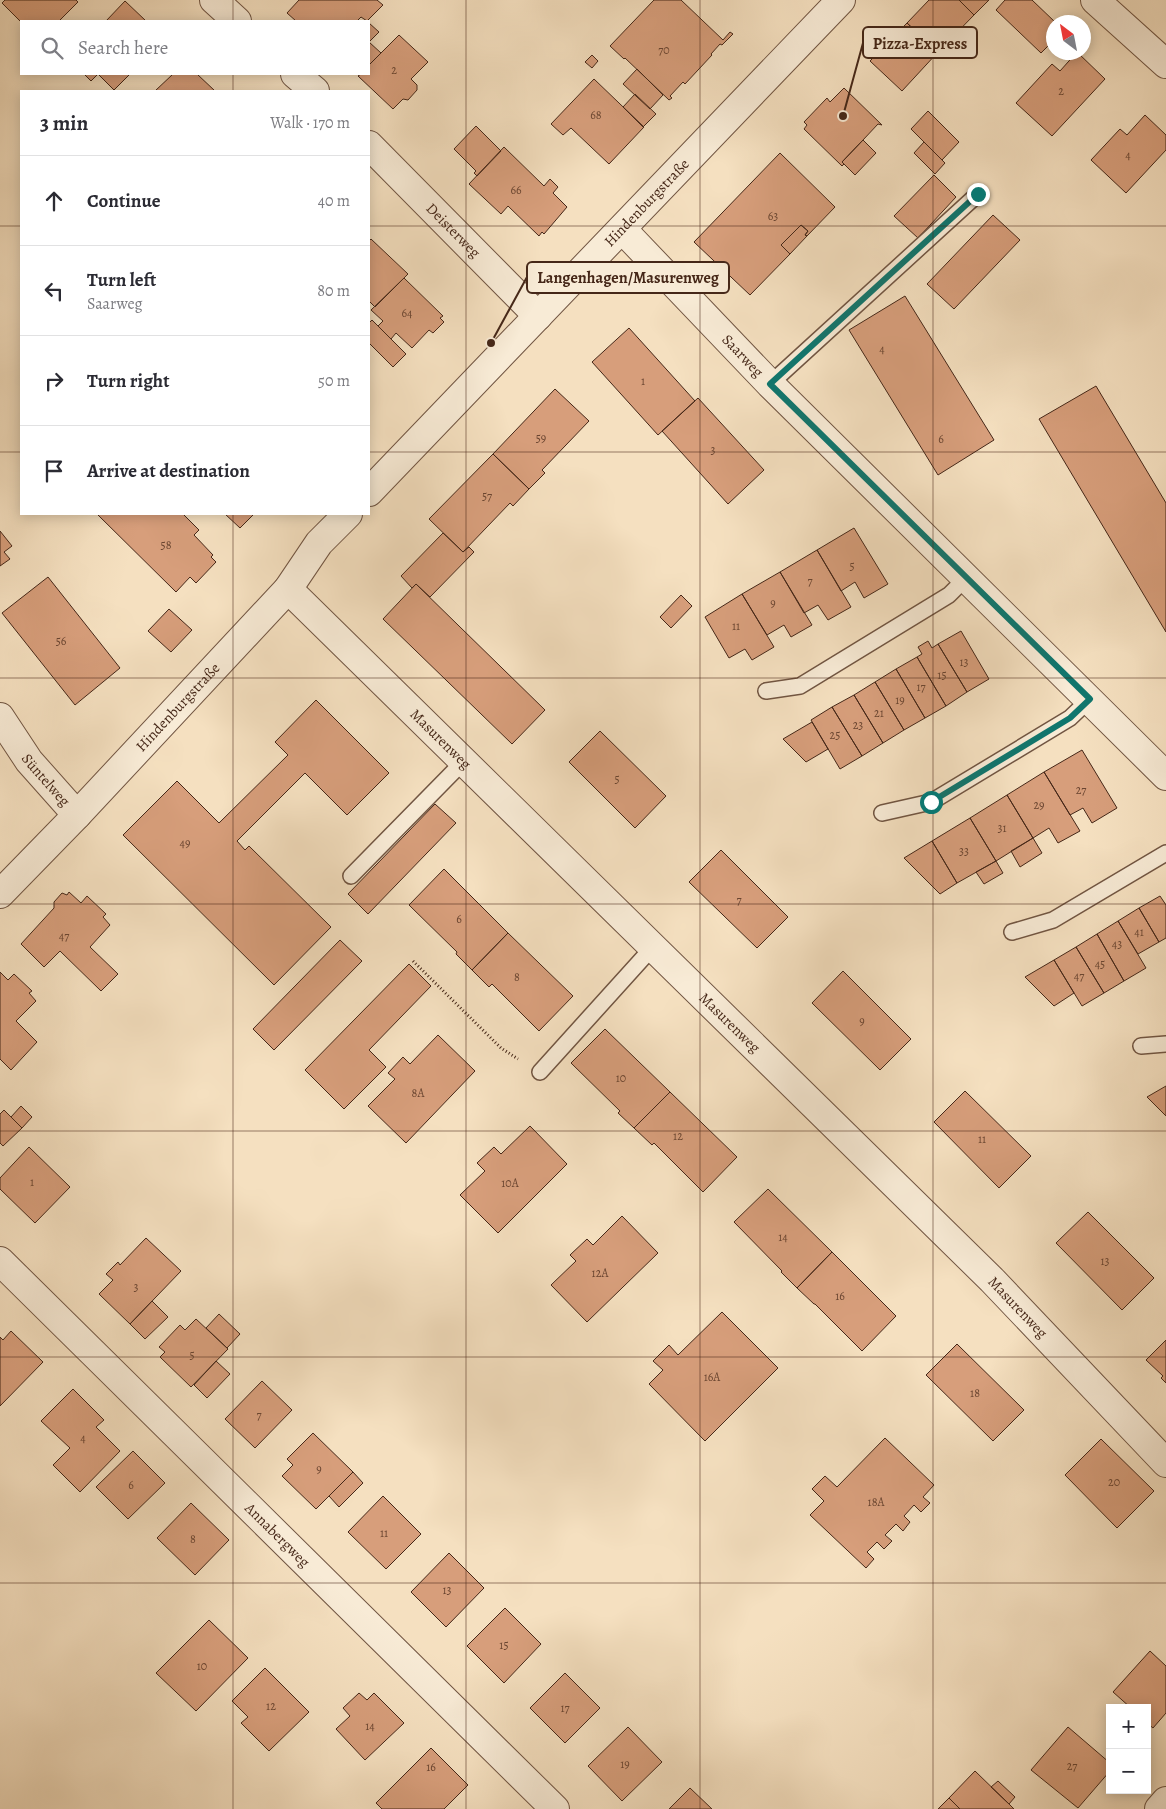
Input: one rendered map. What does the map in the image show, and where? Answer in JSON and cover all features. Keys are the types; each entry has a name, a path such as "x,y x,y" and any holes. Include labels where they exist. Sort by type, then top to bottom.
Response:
{"street":[{"path":"214,0 236,20"},
{"name":"Hindenburgstraße","path":"370,491 841,0"},
{"path":"1095,0 1166,64"},
{"path":"296,75 314,90"},
{"name":"Deisterweg","path":"370,146 538,316"},
{"name":"Saarweg","path":"622,229 770,384 1166,776"},
{"name":"Hindenburgstraße","path":"0,894 77,815 288,589 319,544 347,515"},
{"name":"Masurenweg","path":"288,589 992,1280 1166,1463"},
{"name":"Süntelweg","path":"0,717 29,761 77,815"},
{"name":"Annabergweg","path":"0,1260 555,1809"},
{"path":"1159,1809 1166,1801"}],"lane":[{"path":"770,384 978,194"},
{"path":"766,691 800,686 949,595 966,578"},
{"path":"882,812 931,802 1070,718 1090,699"},
{"path":"351,876 463,762"},
{"path":"1012,932 1053,920 1166,853"},
{"path":"540,1072 652,948"},
{"path":"1141,1046 1166,1044"}],"path":[{"path":"413,961 501,1048 540,1072"}],"building":[{"path":"5,0 76,0 78,2 60,20 20,21 2,3"},
{"path":"299,0 377,0 383,5 368,20 361,17 358,20 295,20 287,13"},
{"path":"654,0 681,0 723,40 730,32 733,34 722,45 720,44 685,84 683,82 670,96 672,98 669,100 610,46"},
{"path":"929,0 959,0 974,15 938,52 907,23"},
{"path":"959,0 989,0 974,15"},
{"path":"1005,0 1032,0 1048,15 1046,15 1046,48 1041,53 996,10"},
{"path":"125,1 145,20 107,20"},
{"path":"907,23 938,52 902,91 870,61"},
{"path":"370,24 379,32 370,41"},
{"path":"399,35 428,62 411,79 417,85 417,90 408,100 403,99 393,109 358,76 370,75 370,64"},
{"path":"370,43 381,53 370,64"},
{"path":"592,55 598,61 592,68 585,62"},
{"path":"1070,60 1085,60 1105,79 1052,136 1016,103 1052,64 1060,71"},
{"path":"637,69 663,95 650,109 623,84"},
{"path":"85,75 97,75 91,81"},
{"path":"99,75 129,75 114,90"},
{"path":"172,75 198,75 214,90 156,90"},
{"path":"594,79 644,127 609,164 571,128 563,135 551,124"},
{"path":"844,88 882,125 878,124 842,162 844,164 842,166 804,129 807,125 804,122 827,98 830,102"},
{"path":"635,94 656,114 643,127 623,107"},
{"path":"928,111 959,142 942,160 911,129"},
{"path":"1145,115 1166,135 1166,150 1126,193 1091,160 1120,129 1127,135"},
{"path":"476,126 501,151 477,176 474,173 476,171 454,149"},
{"path":"863,140 876,153 855,175 842,162"},
{"path":"924,142 945,163 935,174 914,153"},
{"path":"504,147 544,186 550,179 558,187 553,193 567,207 544,234 542,232 539,236 508,206 501,214 469,184"},
{"path":"780,153 835,207 807,236 805,235 808,231 801,225 781,245 790,254 750,295 694,242"},
{"path":"934,175 956,197 918,238 894,216"},
{"path":"993,215 1020,240 954,309 927,284"},
{"path":"801,225 808,231 805,235 807,236 790,254 781,245"},
{"path":"370,240 408,274 375,307 370,302"},
{"path":"404,278 443,316 440,318 444,322 433,333 429,330 412,348 396,333 391,339 378,326 383,321 371,310"},
{"path":"905,296 994,440 938,475 849,330"},
{"path":"372,320 406,354 393,367 370,344 370,322"},
{"path":"629,328 695,401 658,435 592,362"},
{"path":"1096,386 1166,503 1166,632 1039,419"},
{"path":"555,389 589,421 542,470 545,473 529,489 493,454"},
{"path":"698,398 764,470 728,504 662,431"},
{"path":"493,454 529,489 513,506 510,503 463,552 429,519"},
{"path":"98,515 184,515 199,530 194,535 213,555 211,557 216,562 196,583 190,577 176,592"},
{"path":"226,515 253,515 240,528"},
{"path":"854,528 888,584 864,598 855,582 841,591 817,550"},
{"path":"0,531 12,546 4,552 10,559 0,566"},
{"path":"443,533 463,552 469,547 474,552 430,597 416,584 412,588 401,576"},
{"path":"817,550 851,607 828,620 818,605 804,613 780,572"},
{"path":"780,572 812,625 791,637 784,625 767,635 742,594"},
{"path":"48,577 120,668 75,705 2,613"},
{"path":"416,584 545,710 512,744 383,619"},
{"path":"742,594 774,647 752,660 745,649 729,658 705,617"},
{"path":"681,595 692,606 671,628 660,617"},
{"path":"169,609 192,630 171,652 148,631"},
{"path":"961,631 989,679 967,692 938,644"},
{"path":"928,641 932,648 938,644 967,692 946,706 917,657 922,654 918,647"},
{"path":"917,657 946,706 925,718 896,669"},
{"path":"896,669 925,718 904,730 875,682"},
{"path":"875,682 904,730 883,743 854,695"},
{"path":"854,695 883,743 862,756 832,707"},
{"path":"316,700 389,773 347,815 305,773 237,841 245,850 249,846 331,927 274,985 123,835 177,781 219,823 288,755 275,742"},
{"path":"832,707 862,756 840,769 811,720"},
{"path":"812,722 828,749 806,762 783,739"},
{"path":"600,731 666,796 635,828 569,762"},
{"path":"1082,750 1117,808 1092,823 1083,808 1070,815 1044,772"},
{"path":"1044,772 1080,831 1058,843 1049,828 1033,838 1007,795"},
{"path":"1007,795 1033,838 996,861 970,818"},
{"path":"435,804 456,823 368,914 348,894"},
{"path":"970,818 996,861 957,883 932,841"},
{"path":"1033,838 1042,853 1020,867 1011,851"},
{"path":"932,841 957,883 940,894 904,858"},
{"path":"721,850 788,917 757,948 689,882"},
{"path":"996,861 1003,873 984,884 976,872"},
{"path":"444,869 508,933 472,970 456,954 457,952 409,905"},
{"path":"69,892 81,903 87,896 106,914 103,917 110,925 90,947 118,974 101,991 60,951 44,967 21,944 54,908 54,902 62,893 67,895"},
{"path":"1160,896 1166,905 1166,938 1159,942 1139,908"},
{"path":"1139,908 1159,942 1138,954 1118,921"},
{"path":"1118,921 1146,968 1124,981 1097,934"},
{"path":"508,933 573,996 539,1031 492,984 489,987 472,970"},
{"path":"1097,934 1124,981 1104,993 1076,947"},
{"path":"340,940 362,961 274,1050 253,1029"},
{"path":"1076,947 1104,993 1082,1006 1054,960"},
{"path":"1054,960 1074,993 1054,1006 1025,977"},
{"path":"409,964 431,986 369,1050 386,1067 344,1109 305,1070"},
{"path":"843,971 911,1039 880,1070 812,1003"},
{"path":"0,972 8,980 14,974 32,991 29,993 36,1001 16,1021 37,1042 11,1070 0,1059"},
{"path":"605,1029 670,1092 634,1128 618,1113 620,1111 571,1063"},
{"path":"438,1035 475,1071 406,1143 368,1106 395,1079 388,1073 403,1057 410,1064"},
{"path":"1166,1086 1166,1116 1147,1097"},
{"path":"965,1091 1031,1156 999,1188 934,1122"},
{"path":"670,1092 737,1157 703,1192 654,1143 652,1145 634,1128"},
{"path":"21,1106 32,1117 22,1128 11,1117"},
{"path":"4,1110 22,1128 3,1146 0,1143 0,1114"},
{"path":"530,1126 567,1164 498,1233 460,1195 485,1171 477,1163 494,1147 501,1154"},
{"path":"29,1147 70,1187 35,1223 0,1189 0,1178"},
{"path":"768,1189 832,1252 797,1288 734,1222"},
{"path":"1088,1212 1154,1278 1122,1310 1056,1243"},
{"path":"622,1216 658,1253 587,1322 551,1285 576,1261 570,1255 587,1239 593,1245"},
{"path":"146,1238 181,1271 130,1324 99,1294 113,1280 106,1274 118,1262 120,1265"},
{"path":"832,1252 896,1316 862,1351 797,1288"},
{"path":"152,1301 168,1317 145,1339 130,1324"},
{"path":"722,1312 778,1368 705,1441 649,1384 663,1370 653,1361 669,1345 678,1355"},
{"path":"219,1314 240,1334 227,1348 206,1328"},
{"path":"196,1319 228,1349 191,1387 160,1357 165,1352 159,1347 180,1325 185,1330"},
{"path":"11,1331 43,1362 0,1406 0,1337 3,1340"},
{"path":"1166,1340 1166,1383 1161,1378 1163,1376 1146,1360"},
{"path":"957,1344 1024,1410 993,1441 926,1375"},
{"path":"216,1361 230,1374 207,1398 194,1385"},
{"path":"262,1381 292,1410 255,1448 225,1419"},
{"path":"73,1389 104,1420 96,1427 120,1451 80,1492 53,1465 70,1448 41,1421"},
{"path":"313,1433 353,1472 316,1509 282,1476 293,1465 287,1459"},
{"path":"885,1438 934,1485 923,1497 930,1503 921,1512 914,1505 904,1516 910,1522 903,1531 896,1524 885,1535 892,1541 884,1549 877,1542 867,1552 874,1559 866,1568 810,1515 824,1501 812,1489 825,1476 837,1487"},
{"path":"1101,1439 1154,1491 1117,1528 1065,1475"},
{"path":"133,1451 165,1483 128,1519 96,1487"},
{"path":"353,1472 363,1483 339,1507 329,1496"},
{"path":"383,1496 421,1534 386,1569 348,1532"},
{"path":"191,1503 229,1540 195,1575 157,1538"},
{"path":"449,1553 484,1588 446,1627 411,1592"},
{"path":"505,1608 541,1644 504,1683 467,1646"},
{"path":"209,1620 248,1658 196,1711 156,1673"},
{"path":"1150,1651 1166,1666 1166,1713 1153,1728 1151,1726 1151,1704 1126,1704 1113,1692"},
{"path":"265,1668 309,1712 269,1751 241,1723 248,1717 232,1701"},
{"path":"565,1673 600,1708 565,1743 530,1708"},
{"path":"359,1693 367,1700 374,1693 404,1723 365,1760 336,1729 350,1716 343,1708"},
{"path":"628,1727 662,1762 622,1801 588,1766"},
{"path":"1068,1727 1106,1760 1106,1776 1078,1808 1031,1770"},
{"path":"431,1748 468,1785 444,1809 382,1809 376,1803"},
{"path":"975,1771 1014,1809 960,1809 949,1798"},
{"path":"998,1781 1015,1797 1009,1804 991,1787"},
{"path":"690,1788 712,1809 669,1809"},
{"path":"949,1798 960,1809 938,1809"}],"place":[{"name":"Pizza-Express","path":"843,116"},
{"name":"Langenhagen/Masurenweg","path":"491,343"}],"route":[{"path":"931,802 1070,718 1090,699 770,384 978,194"}]}
